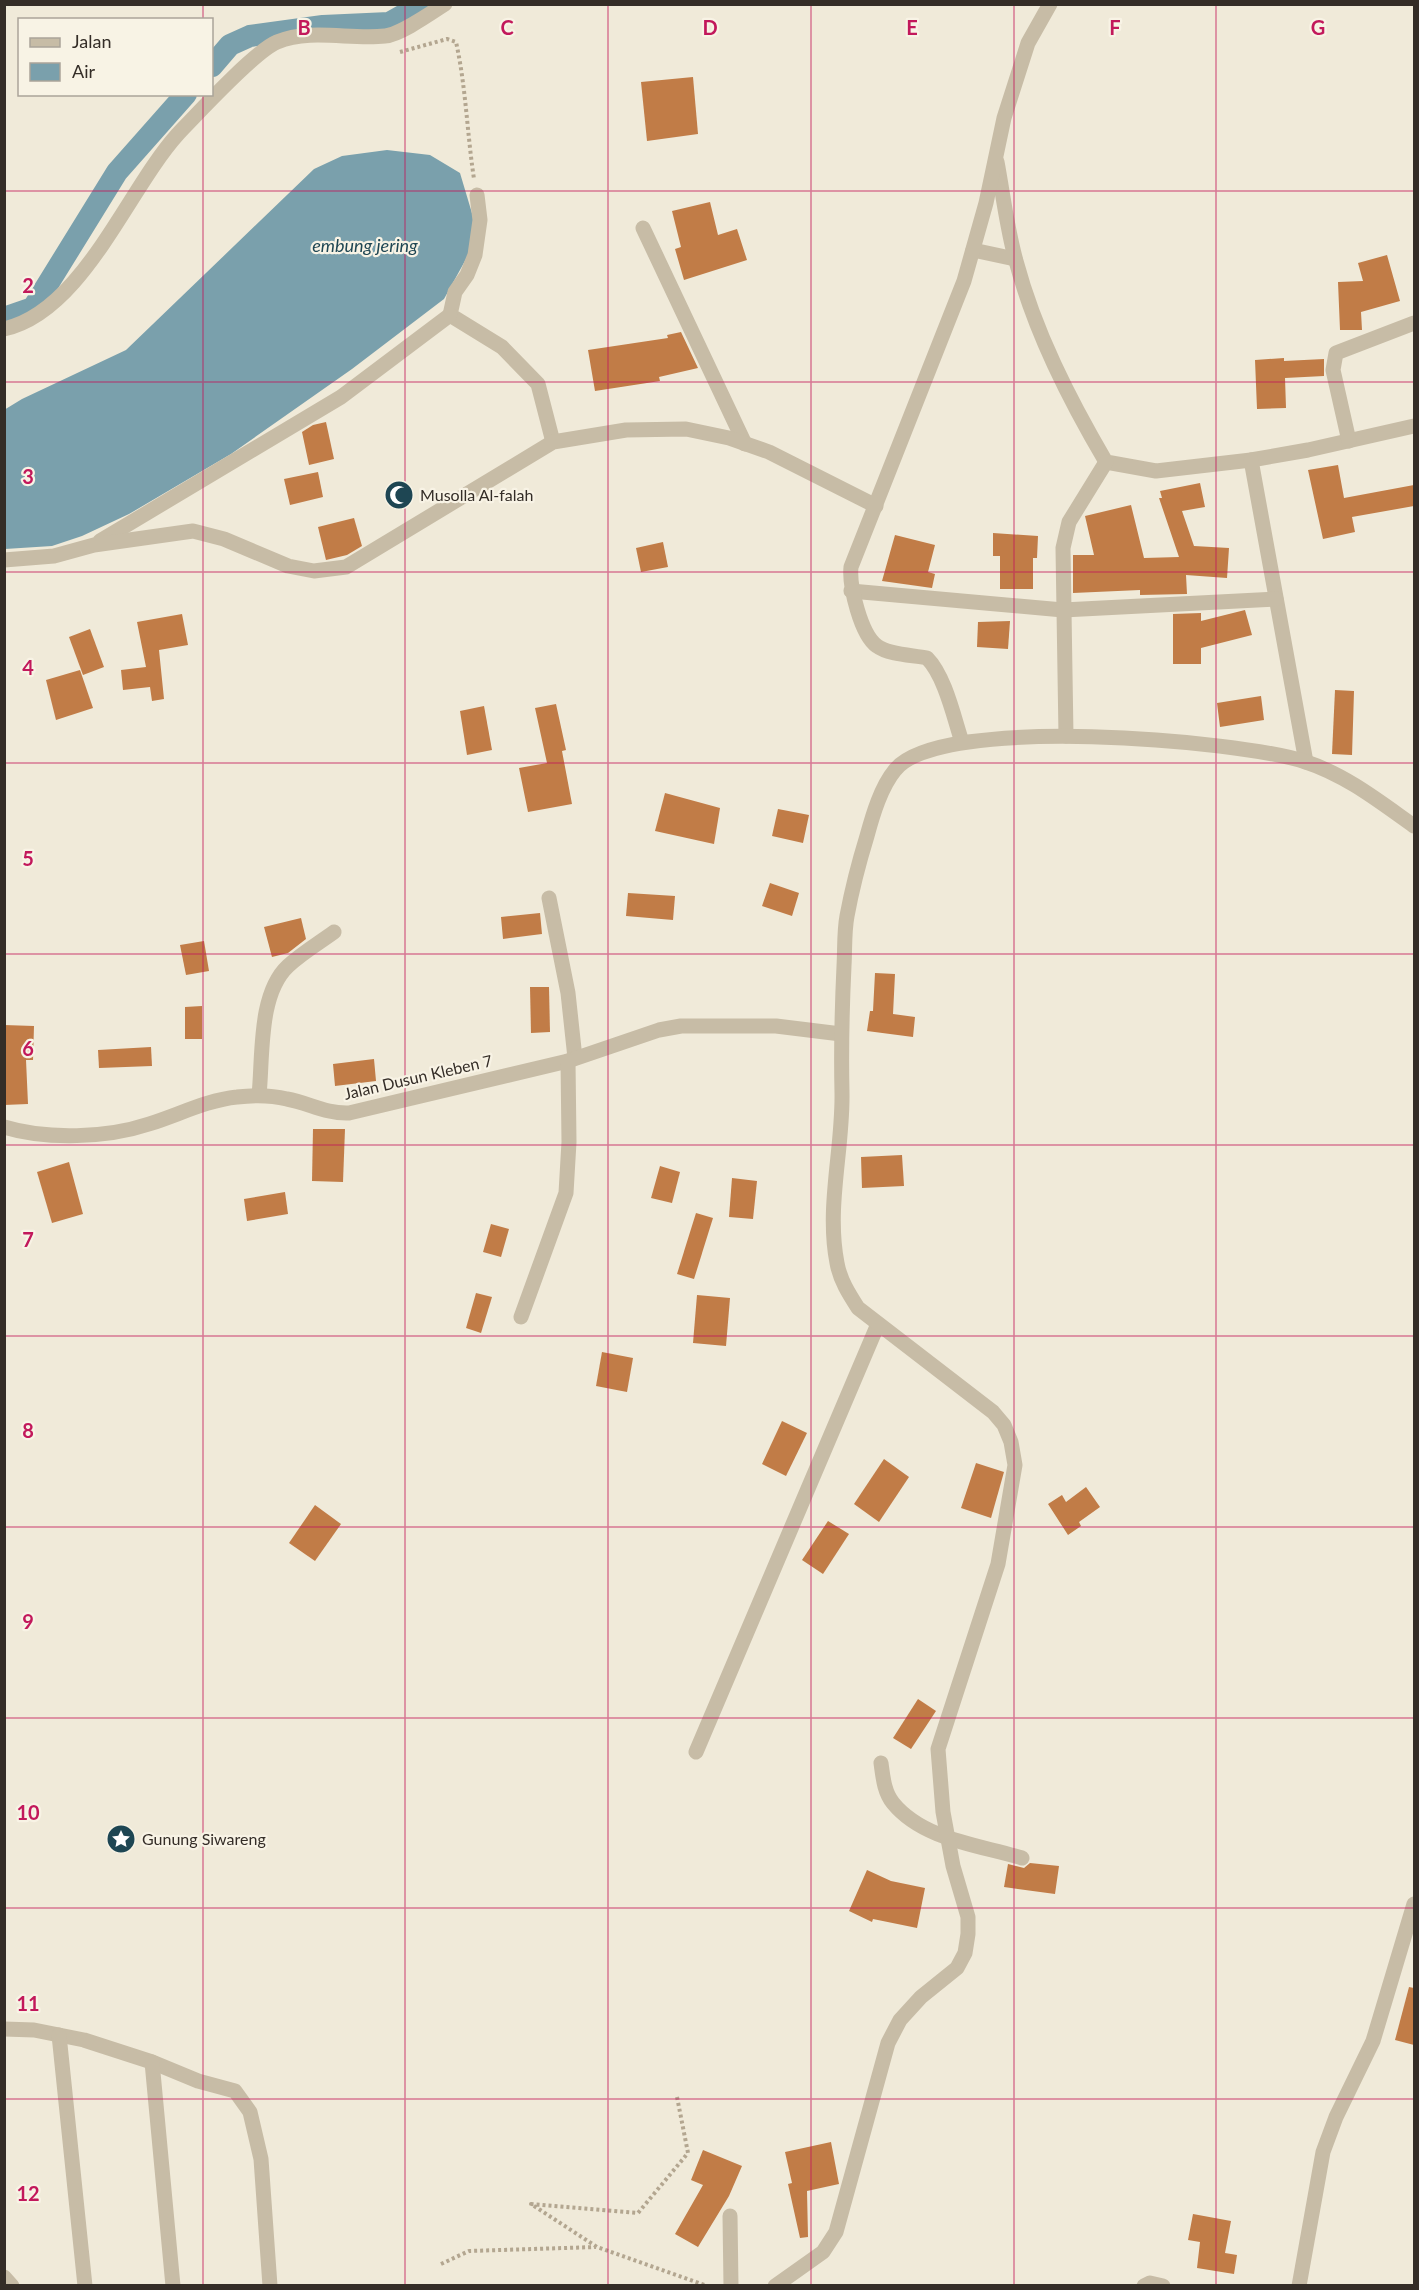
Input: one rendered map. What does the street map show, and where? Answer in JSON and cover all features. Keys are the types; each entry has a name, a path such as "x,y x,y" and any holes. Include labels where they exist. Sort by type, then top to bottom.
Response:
{"street":[{"path":"4,328 19,324 40,312 67,289 88,266 132,197 176,136 242,70 275,42 298,36 388,36 445,4"},
{"path":"963,742 938,674 931,662 927,658 875,645 851,591 851,567 974,250 996,153 1028,43 1050,4"},
{"path":"996,153 1015,259 1047,348 1080,418 1106,462 1156,471 1251,460 1414,426"},
{"path":"94,545 341,397 450,315 455,292 467,275 475,255 480,220 477,195"},
{"path":"642,228 745,444"},
{"path":"974,250 1015,259"},
{"path":"450,315 502,347 537,384 553,442"},
{"path":"1349,441 1333,370 1336,353 1414,323"},
{"path":"4,560 54,556 94,545 193,531 224,539 288,566 314,571 346,567 553,442 626,430 686,429 745,444 769,452 876,506"},
{"path":"1251,460 1306,762"},
{"path":"1066,736 1063,548 1069,522 1106,462"},
{"path":"851,591 1063,610 1276,599"},
{"path":"776,2286 823,2252 836,2232 888,2043 900,2020 921,1997 957,1968 964,1953 968,1917 948,1837 938,1749 998,1564 1015,1465 1011,1442 1004,1425 993,1412 858,1308 844,1285 837,1264 835,1188 842,1099 841,1034 847,919 856,873 873,815 893,772 902,762 918,752 963,742 1066,736 1184,744 1266,753 1306,762 1353,783 1414,826"},
{"path":"521,1317 566,1193 571,1059 568,993 549,898"},
{"path":"258,1095 267,1007 276,980 288,966 334,932"},
{"name":"Jalan Dusun Kleben 7","path":"4,1127 29,1134 87,1134 146,1125 217,1101 258,1095 287,1098 335,1114 349,1113 571,1059 659,1030 681,1026 776,1026 841,1034"},
{"path":"696,1752 878,1324"},
{"path":"881,1763 885,1787 892,1803 911,1819 948,1837 1022,1858"},
{"path":"1299,2286 1323,2152 1336,2117 1373,2041 1414,1904"},
{"path":"4,2029 84,2040 152,2062 198,2081 235,2091 250,2112 261,2159 270,2286"},
{"path":"59,2035 85,2286"},
{"path":"152,2062 173,2286"},
{"path":"730,2216 731,2286"},
{"path":"4,2277 12,2286"},
{"path":"1144,2286 1150,2283 1163,2286"}],"path":[{"path":"390,52 430,46 447,39 456,42 463,75 467,133 477,195"},
{"path":"677,2097 688,2153 638,2213 531,2204 597,2247 707,2286"},
{"path":"441,2264 470,2251 597,2247"}],"water":[{"name":"embung jering","path":"387,150 430,155 460,173 474,220 471,250 444,299 352,369 231,454 129,514 82,536 52,546 5,549 4,410 22,399 126,350 314,169 342,156"}],"building":[{"path":"693,77 698,134 647,141 641,82"},
{"path":"710,202 718,235 737,229 747,260 684,280 675,249 681,247 672,211"},
{"path":"1387,255 1400,301 1361,312 1362,330 1340,330 1338,282 1363,281 1358,263"},
{"path":"681,332 698,368 659,377 660,381 595,391 588,350 668,338 667,335"},
{"path":"1284,358 1284,361 1324,359 1324,376 1285,378 1286,408 1257,409 1255,360"},
{"path":"326,422 334,459 309,465 302,432 313,425"},
{"path":"1338,465 1344,498 1414,485 1414,506 1352,517 1355,532 1323,539 1308,470"},
{"path":"318,472 323,497 290,505 284,479"},
{"path":"1200,483 1205,507 1182,511 1194,546 1229,548 1227,578 1186,575 1187,594 1140,595 1140,590 1073,593 1073,555 1094,555 1085,516 1131,505 1144,558 1179,557 1159,498 1162,498 1160,491"},
{"path":"354,518 362,546 347,555 326,560 318,527"},
{"path":"993,533 1038,536 1037,558 1033,558 1033,589 1000,589 1000,556 993,556"},
{"path":"895,535 935,545 928,572 935,574 932,588 882,581"},
{"path":"663,542 668,567 641,572 636,548"},
{"path":"1245,610 1252,635 1201,648 1201,664 1173,664 1173,614 1201,613 1201,621"},
{"path":"182,614 188,645 159,650 164,699 152,701 150,687 123,690 121,670 146,667 137,622"},
{"path":"1010,621 1008,649 977,647 978,622"},
{"path":"90,629 104,667 83,675 69,637"},
{"path":"80,670 93,708 56,720 46,680"},
{"path":"1335,690 1354,691 1352,755 1332,754"},
{"path":"1261,696 1264,720 1220,727 1217,703"},
{"path":"556,704 566,750 562,751 572,804 528,812 519,768 547,763 535,708"},
{"path":"484,706 492,750 467,755 460,711"},
{"path":"665,793 720,808 714,844 655,831"},
{"path":"778,809 809,815 803,843 772,836"},
{"path":"770,883 799,893 792,916 762,906"},
{"path":"628,893 675,896 673,920 626,916"},
{"path":"540,913 542,934 503,939 501,917"},
{"path":"301,918 306,939 288,953 272,957 264,927"},
{"path":"204,941 209,971 186,975 180,945"},
{"path":"875,973 895,974 893,1014 915,1017 913,1037 867,1031 870,1011 873,1011"},
{"path":"530,987 549,987 550,1032 531,1033"},
{"path":"202,1006 202,1039 185,1039 185,1007"},
{"path":"4,1025 34,1026 33,1060 26,1060 28,1104 4,1105"},
{"path":"151,1047 152,1066 99,1068 98,1050"},
{"path":"374,1059 376,1081 335,1086 333,1064"},
{"path":"313,1129 345,1129 343,1182 312,1181"},
{"path":"902,1155 904,1186 862,1188 861,1157"},
{"path":"69,1162 83,1214 52,1223 37,1172"},
{"path":"660,1166 680,1172 672,1203 651,1198"},
{"path":"732,1178 757,1181 753,1219 729,1217"},
{"path":"285,1192 288,1214 247,1221 244,1199"},
{"path":"696,1213 713,1218 694,1279 677,1274"},
{"path":"491,1224 509,1229 501,1257 483,1252"},
{"path":"476,1293 492,1297 481,1333 466,1328"},
{"path":"697,1295 730,1298 726,1346 693,1343"},
{"path":"602,1352 633,1358 627,1392 596,1386"},
{"path":"782,1421 807,1433 786,1476 762,1464"},
{"path":"884,1459 909,1477 879,1522 854,1504"},
{"path":"976,1463 1004,1472 991,1518 961,1508"},
{"path":"1086,1487 1100,1507 1079,1522 1081,1526 1068,1535 1048,1504 1062,1495 1066,1502"},
{"path":"315,1505 341,1524 315,1561 289,1543"},
{"path":"828,1521 849,1534 823,1574 802,1560"},
{"path":"918,1699 936,1711 911,1749 893,1738"},
{"path":"1030,1863 1059,1866 1055,1894 1004,1887 1008,1864 1024,1868"},
{"path":"867,1870 891,1881 925,1888 917,1928 873,1919 872,1922 849,1911"},
{"path":"1409,1987 1414,1988 1414,2045 1395,2040"},
{"path":"831,2142 839,2184 807,2191 808,2237 800,2238 788,2184 792,2183 785,2152"},
{"path":"703,2150 742,2166 729,2196 698,2247 675,2234 703,2185 691,2180"},
{"path":"1193,2214 1231,2221 1225,2253 1237,2255 1234,2274 1197,2268 1200,2242 1188,2240"}],"waterway":[{"path":"213,65 230,45 250,36 323,26 389,23 423,4"},
{"path":"4,318 33,308 117,172 184,96"}],"place":[{"name":"Musolla Al-falah","path":"399,495"},
{"name":"Gunung Siwareng","path":"121,1839"}]}
